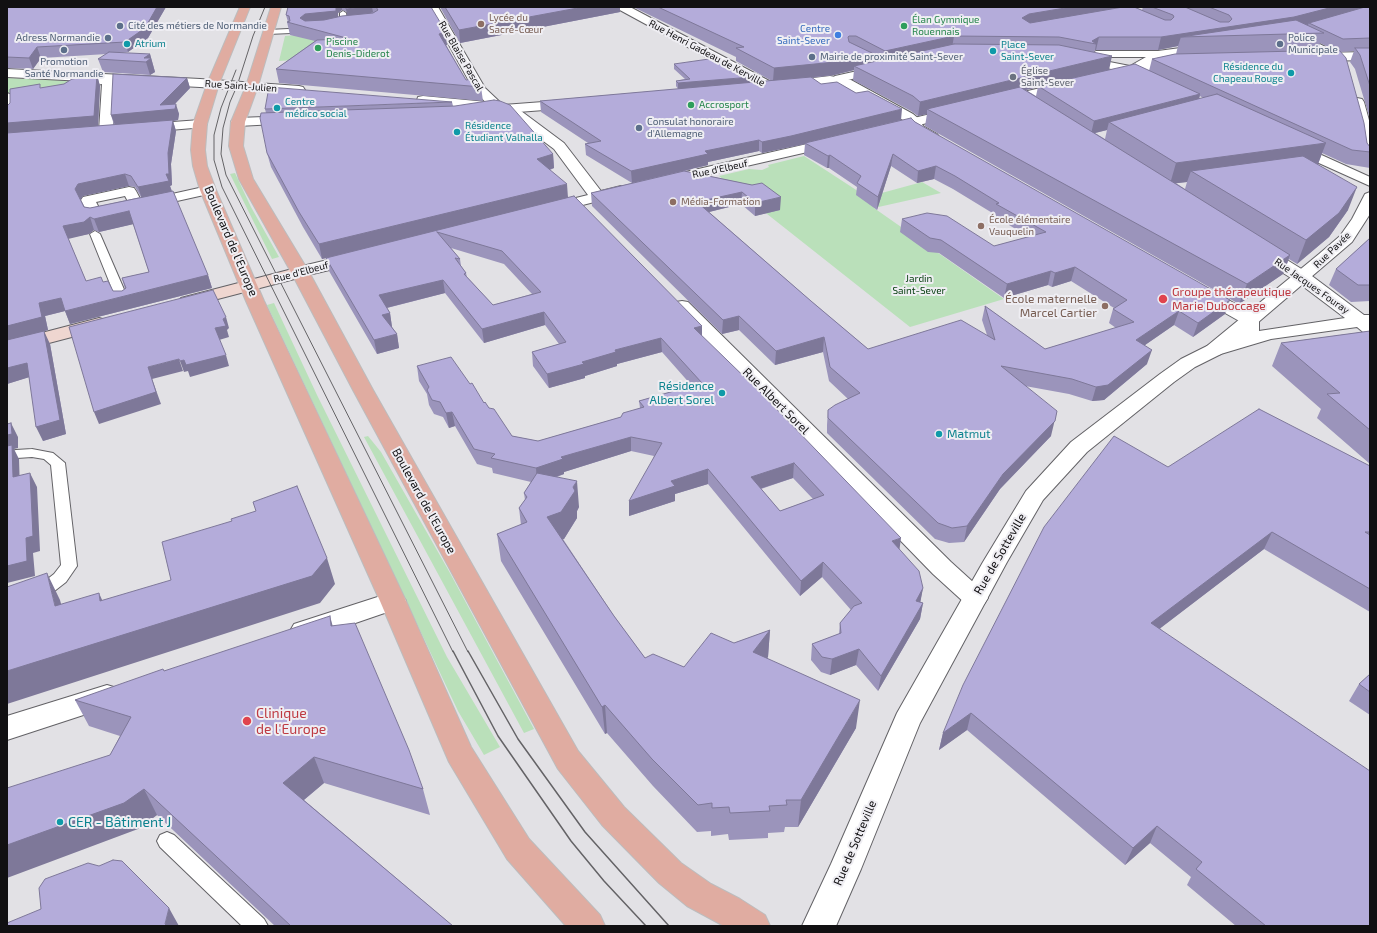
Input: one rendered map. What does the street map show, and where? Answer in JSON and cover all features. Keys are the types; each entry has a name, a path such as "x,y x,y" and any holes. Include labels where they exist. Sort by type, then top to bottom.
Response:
{"main road":[{"name":"Boulevard de l'Europe","path":"245,7 212,84 200,124 198,150 200,166 208,190 393,601 459,753 518,849 588,926"},
{"name":"Boulevard de l'Europe","path":"276,7 252,86 238,122 236,146 246,179 300,272 363,390 568,760 613,816 670,873 699,895 728,910 753,926"},
{"name":"Rue d'Elbeuf","path":"174,305 300,272"},
{"path":"7,348 122,314"}],"street":[{"name":"Rue Blaise Pascal","path":"433,7 480,90 502,108 519,115 559,146 592,188 597,197"},
{"name":"Rue Henri Gadeau de Kerville","path":"622,7 770,87"},
{"path":"1307,29 1287,34 1338,57 1348,69"},
{"path":"1156,82 1132,70 1072,56 1159,54 1210,47"},
{"path":"1132,70 1159,54"},
{"path":"1302,57 1370,56"},
{"path":"1105,76 1165,63 1192,62"},
{"path":"830,87 839,78 887,67"},
{"name":"Rue Saint-Julien","path":"7,73 252,86 314,92"},
{"path":"54,88 109,79 112,131 91,133"},
{"path":"747,89 810,82 830,87 847,83 914,122 918,129 942,143"},
{"path":"991,104 1078,83"},
{"path":"1354,90 1369,137 1370,158"},
{"path":"7,95 23,93"},
{"path":"1020,97 1033,105"},
{"path":"413,99 502,108"},
{"path":"441,115 502,108 585,103"},
{"path":"874,132 969,109"},
{"path":"238,122 306,120"},
{"path":"133,129 200,124"},
{"name":"Rue d'Elbeuf","path":"653,184 844,139"},
{"path":"1283,141 1370,182"},
{"path":"1314,170 1337,167"},
{"path":"532,213 584,208 597,197 634,188"},
{"path":"138,206 208,190"},
{"name":"Rue Pavée","path":"1302,278 1346,239 1360,219 1370,197"},
{"name":"Rue Jacques Fouray","path":"1245,242 1302,278 1367,323"},
{"name":"Rue d'Elbeuf","path":"300,272 373,253"},
{"path":"1187,284 1250,330 1302,278"},
{"name":"Rue Albert Sorel","path":"670,295 942,568 975,598"},
{"name":"Rue de Sotteville","path":"820,926 907,720 1034,496 1079,446 1188,363 1250,330 1269,334 1367,323"},
{"path":"284,638 393,601"},
{"path":"7,728 132,687"}],"lane":[{"path":"343,13 344,25"},
{"path":"326,29 352,24"},
{"path":"268,32 288,31"},
{"path":"869,61 887,67"},
{"path":"830,87 837,88 843,92"},
{"path":"7,95 9,114"},
{"path":"856,100 872,97"},
{"path":"95,234 122,314"},
{"path":"7,457 16,454 32,454 48,456 58,463 69,566 60,578 42,592 7,607"},
{"path":"167,841 257,926"}],"green space":[{"name":"Piscine Denis-Diderot","path":"308,34 354,56 279,61 285,36"},
{"path":"7,78 76,81 7,93"},
{"name":"Jardin Saint-Sever","path":"804,156 867,197 922,182 941,193 874,208 1004,299 910,327 719,176 749,169 762,170 769,167 768,165"},
{"path":"235,173 251,207 279,257 272,259 230,174"},
{"path":"274,303 317,395 447,657 500,747 484,755 458,711 267,305"},
{"path":"368,436 381,452 450,573 534,729 524,733 364,437"}],"building":[{"path":"7,7 157,7 145,28 125,42 37,47 29,58 7,57"},
{"path":"288,7 336,7 336,11 305,14 300,18 305,21 324,20 342,16 373,13 378,10 376,7 431,7 446,32 439,34 466,80 473,79 481,87 276,69 317,40 350,39 287,22 290,21 289,16 286,15"},
{"path":"346,7 364,7 346,9"},
{"path":"445,7 583,7 459,30"},
{"name":"Centre Saint-Sever","path":"658,7 1071,7 1029,14 1022,18 1030,23 1123,7 1134,7 1165,20 1171,20 1174,17 1173,15 1152,7 1185,7 1220,22 1229,22 1232,19 1229,15 1209,7 1333,7 1294,17 1161,37 1099,37 1092,41 1096,44 1059,37 954,36 885,51 856,36 849,36 849,42 872,53 835,62 774,68 736,48 744,47"},
{"path":"1365,7 1370,7 1370,38 1343,39 1309,23"},
{"path":"1296,20 1324,33 1181,37"},
{"path":"954,44 1059,45 1112,56 920,102 913,96 854,66"},
{"path":"1355,48 1370,48 1370,86 1360,55"},
{"path":"1339,50 1346,58 1364,123 1370,152 1352,150 1152,59 1175,54"},
{"path":"109,52 150,54 144,58 151,58 146,62 98,59"},
{"path":"716,58 752,77 678,83 676,81 690,79 674,64"},
{"path":"1135,64 1200,94 1094,121 1038,86"},
{"path":"113,74 187,78 160,105 176,104 175,109 111,115"},
{"path":"97,75 94,116 7,123 7,106 10,103 10,89 40,84 40,88 64,84 72,79"},
{"path":"811,77 821,84 837,82 856,93 868,91 902,109 791,136 762,142 759,140 705,151 708,154 631,171 585,144 601,141 540,101"},
{"path":"269,87 452,102 265,109"},
{"path":"1020,87 1290,255 1247,284 927,109"},
{"path":"1217,94 1326,143 1176,163 1109,122"},
{"path":"494,100 510,105 553,154 537,159 567,184 319,244 299,212 267,153 260,118 261,113 455,106"},
{"path":"911,118 915,122 1230,300 1198,323 1179,311 1136,340 1152,350 1108,385 1096,387 1072,379 1001,366 1057,411 1055,421 1003,474 967,526 952,528 938,523 828,418 828,410 860,393 830,367 824,337 776,351 739,316 723,320 591,193 684,171 752,185 762,183 781,197 755,203 742,192 697,202 868,349 961,320 995,340 985,306 1045,349 1134,322 1113,309 1127,300 1075,267 1055,273 1051,271 1007,284 941,240 930,238 902,219 927,213 947,216 994,246 1046,232 996,204 999,203 955,176 936,166 918,171 893,154 878,197 857,183 861,176 830,155 828,156 805,143"},
{"path":"173,120 168,153 169,174 166,174 169,181 138,187 131,176 125,174 78,184 75,189 84,207 90,208 173,191 208,275 65,311 61,298 39,303 42,317 7,326 7,133","holes":["129,211 149,272 122,278 126,288 122,291 113,291 108,281 103,282 101,277 86,281 63,226 84,222 90,217 94,219"]},
{"path":"1303,156 1357,187 1339,213 1306,240 1191,171"},
{"path":"574,196 702,326 694,328 762,394 901,538 892,541 919,571 923,588 916,601 923,603 881,676 859,649 832,659 822,657 812,644 841,633 840,623 854,606 862,603 823,562 801,581 708,469 671,481 675,486 629,501 662,443 631,437 561,457 563,459 536,468 491,458 495,454 474,449 452,412 446,413 440,402 432,400 427,390 429,387 417,366 451,357 470,384 472,383 484,403 485,402 489,408 494,409 512,436 538,441 621,417 623,413 644,407 639,401 702,383 661,338 615,350 616,352 582,362 584,364 547,374 532,352 566,342 544,312 482,329 443,280 379,295 390,313 382,315 397,334 374,340 326,258","holes":["437,232 502,251 541,292 493,305 464,274 466,273 455,258 460,259","794,463 824,495 780,511 751,477"]},
{"path":"1370,238 1370,285 1358,285 1336,269"},
{"path":"213,290 226,317 223,319 226,326 215,328 226,355 186,365 184,360 180,361 179,359 148,367 156,392 94,412 69,327"},
{"path":"44,331 60,420 36,427 27,363 7,368 7,340"},
{"path":"1370,331 1370,430 1327,394 1340,393 1281,343"},
{"path":"1259,409 1370,466 1370,532 1365,532 1370,535 1370,589 1272,532 1151,623 1370,771 1370,926 1266,926 1196,869 1202,862 1157,826 1133,848 971,713 943,733 963,685 1044,527 1114,436 1168,467"},
{"path":"11,423 12,434 7,435 7,424"},
{"path":"12,445 13,477 30,473 33,536 26,538 27,561 7,566 7,446"},
{"path":"537,473 577,481 573,487 575,491 561,512 547,517 614,616 645,658 653,654 684,667 711,633 734,643 770,630 753,652 860,700 801,800 786,800 787,805 769,806 770,811 730,813 729,807 712,808 712,803 698,805 652,759 605,705 602,707 497,534 527,522 519,508 527,497 524,493"},
{"path":"297,486 327,558 312,576 7,671 7,587 47,573 55,606 99,593 100,601 171,580 162,542 232,521 231,519 256,511 253,502"},
{"path":"330,616 331,626 355,623 409,750 423,789 314,757 283,783 453,926 291,926 144,789 124,803 7,845 7,788 110,755 131,717 75,700 163,669 164,671"},
{"path":"1370,674 1370,692 1359,684"},
{"path":"113,860 122,861 169,908 165,924 167,926 7,926 7,923 41,909 39,888 45,879 88,863 99,866"}],"tram line":[{"path":"265,7 253,36 237,86 230,102 223,128 221,154 226,175 468,652"},
{"path":"236,70 221,108 214,135 214,160 222,187 453,652"},
{"path":"453,651 498,736 571,841 604,881 646,926"},
{"path":"468,651 518,739 585,832 669,926"}],"place":[{"name":"Lycée du Sacré-Cœur","path":"481,24"},
{"name":"Cité des métiers de Normandie","path":"120,26"},
{"name":"Élan Gymnique Rouennais","path":"904,26"},
{"name":"Centre Saint-Sever","path":"838,35"},
{"name":"Adress Normandie","path":"108,38"},
{"name":"Atrium","path":"127,44"},
{"name":"Police Municipale","path":"1280,44"},
{"name":"Piscine Denis-Diderot","path":"318,48"},
{"name":"Promotion Santé Normandie","path":"64,50"},
{"name":"Place Saint-Sever","path":"993,51"},
{"name":"Mairie de proximité Saint-Sever","path":"812,57"},
{"name":"Résidence du Chapeau Rouge","path":"1291,73"},
{"name":"Église Saint-Sever","path":"1013,77"},
{"name":"Accrosport","path":"691,105"},
{"name":"Centre médico social","path":"277,108"},
{"name":"Consulat honoraire d'Allemagne","path":"639,128"},
{"name":"Résidence Étudiant Valhalla","path":"457,132"},
{"name":"Média-Formation","path":"673,202"},
{"name":"École élémentaire Vauquelin","path":"981,226"},
{"name":"Groupe thérapeutique Marie Duboccage","path":"1163,299"},
{"name":"École maternelle Marcel Cartier","path":"1105,306"},
{"name":"Résidence Albert Sorel","path":"722,393"},
{"name":"Matmut","path":"939,434"},
{"name":"Clinique de l'Europe","path":"247,721"},
{"name":"CER - Bâtiment J","path":"60,822"}]}
